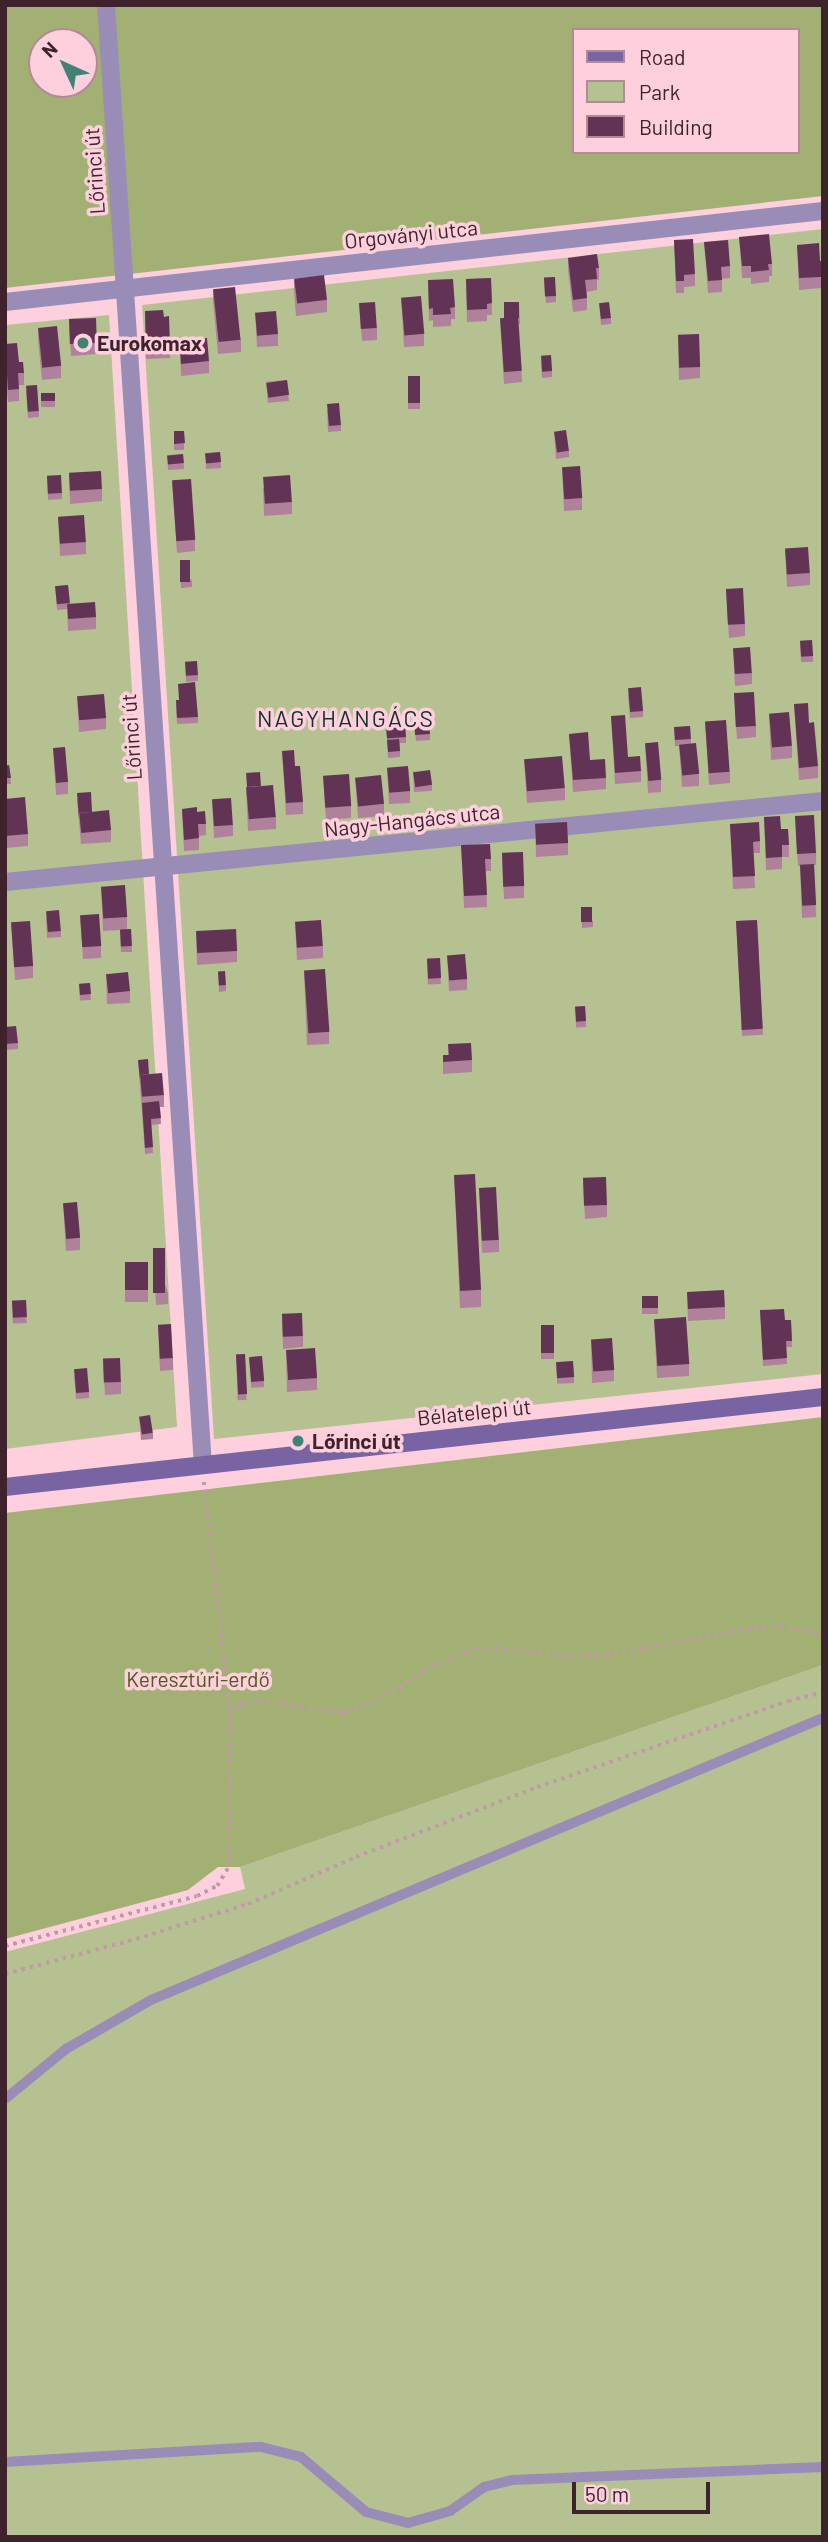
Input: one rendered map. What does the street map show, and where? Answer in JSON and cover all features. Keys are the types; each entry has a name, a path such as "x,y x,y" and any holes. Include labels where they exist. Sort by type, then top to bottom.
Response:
{"main road":[{"name":"Bélatelepi út","path":"5,1487 823,1397"}],"street":[{"name":"Lőrinci út","path":"106,5 202,1465"},
{"name":"Orgoványi utca","path":"5,302 823,211"},
{"name":"Nagy-Hangács utca","path":"5,882 823,801"}],"lane":[{"path":"5,2099 66,2049 152,2000 823,1718"},
{"path":"5,2462 261,2447 301,2457 366,2512 408,2523 450,2511 484,2487 512,2480 823,2467"}],"path":[{"path":"5,1946 197,1896 217,1886 229,1866 230,1713 202,1465"},
{"path":"230,1713 240,1705 258,1701 346,1713 385,1696 424,1670 467,1651 496,1648 562,1656 606,1655 754,1628 780,1626 823,1633"},
{"path":"5,1974 136,1939 248,1903 356,1857 537,1787 788,1701 823,1692"}],"green space":[{"path":"5,5 823,5 823,196 5,288"},
{"path":"823,229 823,1374 214,1439 142,305"},
{"path":"109,315 177,1427 5,1449 5,325"},
{"name":"Keresztúri-erdő","path":"823,1417 823,1665 240,1867 218,1867 188,1890 5,1939 5,1513"},
{"path":"823,1665 823,2537 5,2537 5,1952 245,1889 240,1867"}],"building":[{"path":"769,234 772,264 768,264 769,270 751,272 751,266 742,266 739,237"},
{"path":"693,239 695,274 684,275 684,281 676,281 674,240"},
{"path":"728,240 730,266 721,267 722,280 708,281 704,242"},
{"path":"819,243 820,261 823,261 821,277 799,278 797,245"},
{"path":"597,254 597,279 585,280 587,298 573,300 568,258"},
{"path":"324,275 327,300 297,303 294,279"},
{"path":"555,277 556,296 545,297 544,278"},
{"path":"491,278 492,303 487,304 487,309 467,310 466,279"},
{"path":"453,279 455,307 450,308 451,314 433,315 433,308 429,309 428,280"},
{"path":"235,287 241,340 219,342 213,289"},
{"path":"421,296 424,334 404,336 401,298"},
{"path":"375,302 377,328 361,329 359,303"},
{"path":"504,302 519,302 519,318 504,318"},
{"path":"609,302 611,318 601,319 599,303"},
{"path":"163,310 164,317 169,316 170,346 146,347 145,311"},
{"path":"276,311 278,334 257,336 255,313"},
{"path":"518,317 522,371 504,372 500,318"},
{"path":"96,318 97,343 70,344 69,319"},
{"path":"57,326 61,366 42,368 38,328"},
{"path":"699,334 700,367 679,368 678,335"},
{"path":"207,338 209,361 181,364 180,349 194,348 193,339"},
{"path":"17,343 19,362 23,362 24,373 18,373 19,389 8,390 5,344"},
{"path":"551,355 552,371 542,372 541,356"},
{"path":"408,376 420,376 420,403 408,403"},
{"path":"287,380 289,395 268,398 266,383"},
{"path":"37,385 39,411 28,412 26,386"},
{"path":"41,393 55,393 55,401 41,401"},
{"path":"339,403 341,425 329,426 327,404"},
{"path":"566,430 569,451 557,452 554,432"},
{"path":"174,431 184,431 185,443 174,444"},
{"path":"220,452 221,462 206,464 205,454"},
{"path":"183,454 184,463 168,465 167,456"},
{"path":"580,466 582,498 564,499 562,467"},
{"path":"101,471 102,489 70,491 69,473"},
{"path":"61,475 62,493 48,494 47,476"},
{"path":"290,475 292,502 265,504 263,477"},
{"path":"191,479 195,540 176,541 172,480"},
{"path":"84,515 86,542 60,544 58,517"},
{"path":"808,547 810,573 787,575 785,549"},
{"path":"180,560 190,560 190,582 180,582"},
{"path":"68,585 70,603 57,604 55,586"},
{"path":"743,588 745,624 728,625 726,589"},
{"path":"95,602 96,617 68,619 67,604"},
{"path":"812,640 813,656 801,657 800,641"},
{"path":"750,647 752,673 735,674 733,648"},
{"path":"197,661 198,675 186,676 185,662"},
{"path":"195,682 198,717 177,718 178,684"},
{"path":"641,687 643,711 630,712 628,688"},
{"path":"754,692 756,726 736,727 734,693"},
{"path":"104,694 106,718 79,720 77,696"},
{"path":"808,703 809,723 814,722 818,766 799,768 794,704"},
{"path":"789,712 792,746 772,748 769,714"},
{"path":"625,715 628,757 640,756 641,771 615,773 611,716"},
{"path":"429,719 430,734 415,735 414,720"},
{"path":"726,720 730,772 709,773 705,721"},
{"path":"405,725 406,737 387,739 386,727"},
{"path":"690,726 691,739 675,740 674,727"},
{"path":"588,732 590,760 605,759 606,778 573,780 569,734"},
{"path":"399,739 400,751 388,752 387,740"},
{"path":"658,742 661,780 648,781 645,743"},
{"path":"696,743 699,774 682,776 679,745"},
{"path":"65,747 68,782 56,783 53,748"},
{"path":"294,750 295,766 300,766 303,802 286,803 282,751"},
{"path":"562,756 565,788 527,791 524,759"},
{"path":"9,765 11,778 5,778 5,766"},
{"path":"408,766 410,791 389,793 387,768"},
{"path":"430,770 432,785 415,787 413,772"},
{"path":"260,772 261,786 247,787 246,773"},
{"path":"349,774 351,806 325,808 323,776"},
{"path":"381,775 384,804 358,807 355,778"},
{"path":"273,785 276,817 249,819 246,787"},
{"path":"91,792 92,812 79,813 79,819 77,793"},
{"path":"25,797 28,834 5,836 5,799"},
{"path":"231,798 233,825 214,826 212,799"},
{"path":"197,807 197,812 205,811 206,824 198,824 199,838 184,840 182,809"},
{"path":"109,810 111,830 81,833 79,813"},
{"path":"814,815 816,853 797,854 795,816"},
{"path":"780,816 781,829 788,829 789,845 782,845 782,857 766,858 764,817"},
{"path":"567,822 568,843 536,845 535,824"},
{"path":"759,822 760,841 753,842 755,876 733,877 730,824"},
{"path":"490,844 491,859 485,859 487,895 464,896 461,845"},
{"path":"523,852 524,886 503,887 502,853"},
{"path":"814,864 816,905 802,906 800,865"},
{"path":"125,885 127,917 103,919 101,887"},
{"path":"581,907 592,907 592,922 581,922"},
{"path":"59,910 61,931 48,932 46,911"},
{"path":"99,914 101,946 82,947 80,915"},
{"path":"321,920 323,946 297,948 295,922"},
{"path":"757,920 763,1029 742,1030 736,921"},
{"path":"30,921 33,966 14,967 11,922"},
{"path":"131,929 132,946 121,947 120,930"},
{"path":"236,929 237,951 197,953 196,931"},
{"path":"465,954 467,979 449,980 447,956"},
{"path":"440,958 441,978 428,979 427,959"},
{"path":"325,969 329,1032 308,1033 304,970"},
{"path":"218,971 225,971 226,985 219,985"},
{"path":"128,972 130,991 108,993 106,974"},
{"path":"90,983 91,994 80,995 79,984"},
{"path":"585,1006 586,1021 576,1022 575,1007"},
{"path":"16,1026 18,1043 5,1044 5,1027"},
{"path":"471,1043 472,1060 443,1062 443,1055 449,1055 448,1044"},
{"path":"148,1059 149,1074 140,1075 140,1080 138,1060"},
{"path":"162,1073 164,1095 142,1097 140,1075"},
{"path":"159,1101 161,1118 151,1119 153,1147 145,1148 142,1103"},
{"path":"475,1174 481,1290 460,1291 454,1175"},
{"path":"606,1177 607,1205 584,1206 583,1178"},
{"path":"496,1187 499,1240 482,1241 479,1188"},
{"path":"77,1202 80,1238 66,1239 63,1203"},
{"path":"153,1248 165,1248 165,1293 153,1293"},
{"path":"125,1262 148,1262 148,1290 125,1290"},
{"path":"724,1290 725,1307 688,1309 687,1292"},
{"path":"642,1296 658,1296 658,1308 642,1308"},
{"path":"26,1300 27,1317 13,1318 12,1301"},
{"path":"784,1309 785,1320 791,1320 792,1341 786,1341 787,1358 763,1360 760,1310"},
{"path":"302,1313 303,1336 283,1337 282,1314"},
{"path":"686,1317 689,1364 657,1366 654,1319"},
{"path":"171,1324 173,1358 160,1359 158,1325"},
{"path":"541,1325 554,1325 554,1353 541,1353"},
{"path":"5,1326 7,1326 5,1349"},
{"path":"612,1338 614,1370 593,1371 591,1339"},
{"path":"315,1348 317,1378 288,1380 286,1350"},
{"path":"236,1354 245,1354 247,1394 238,1394"},
{"path":"262,1356 264,1381 251,1382 249,1357"},
{"path":"120,1358 121,1382 104,1383 103,1359"},
{"path":"573,1361 574,1377 557,1378 556,1362"},
{"path":"87,1368 89,1392 76,1393 74,1369"},
{"path":"150,1415 153,1433 142,1434 139,1417"}],"place":[{"name":"Eurokomax","path":"83,343"},
{"name":"Lőrinci út","path":"298,1441"}],"district":[{"name":"NAGYHANGÁCS","path":"346,718"}]}
